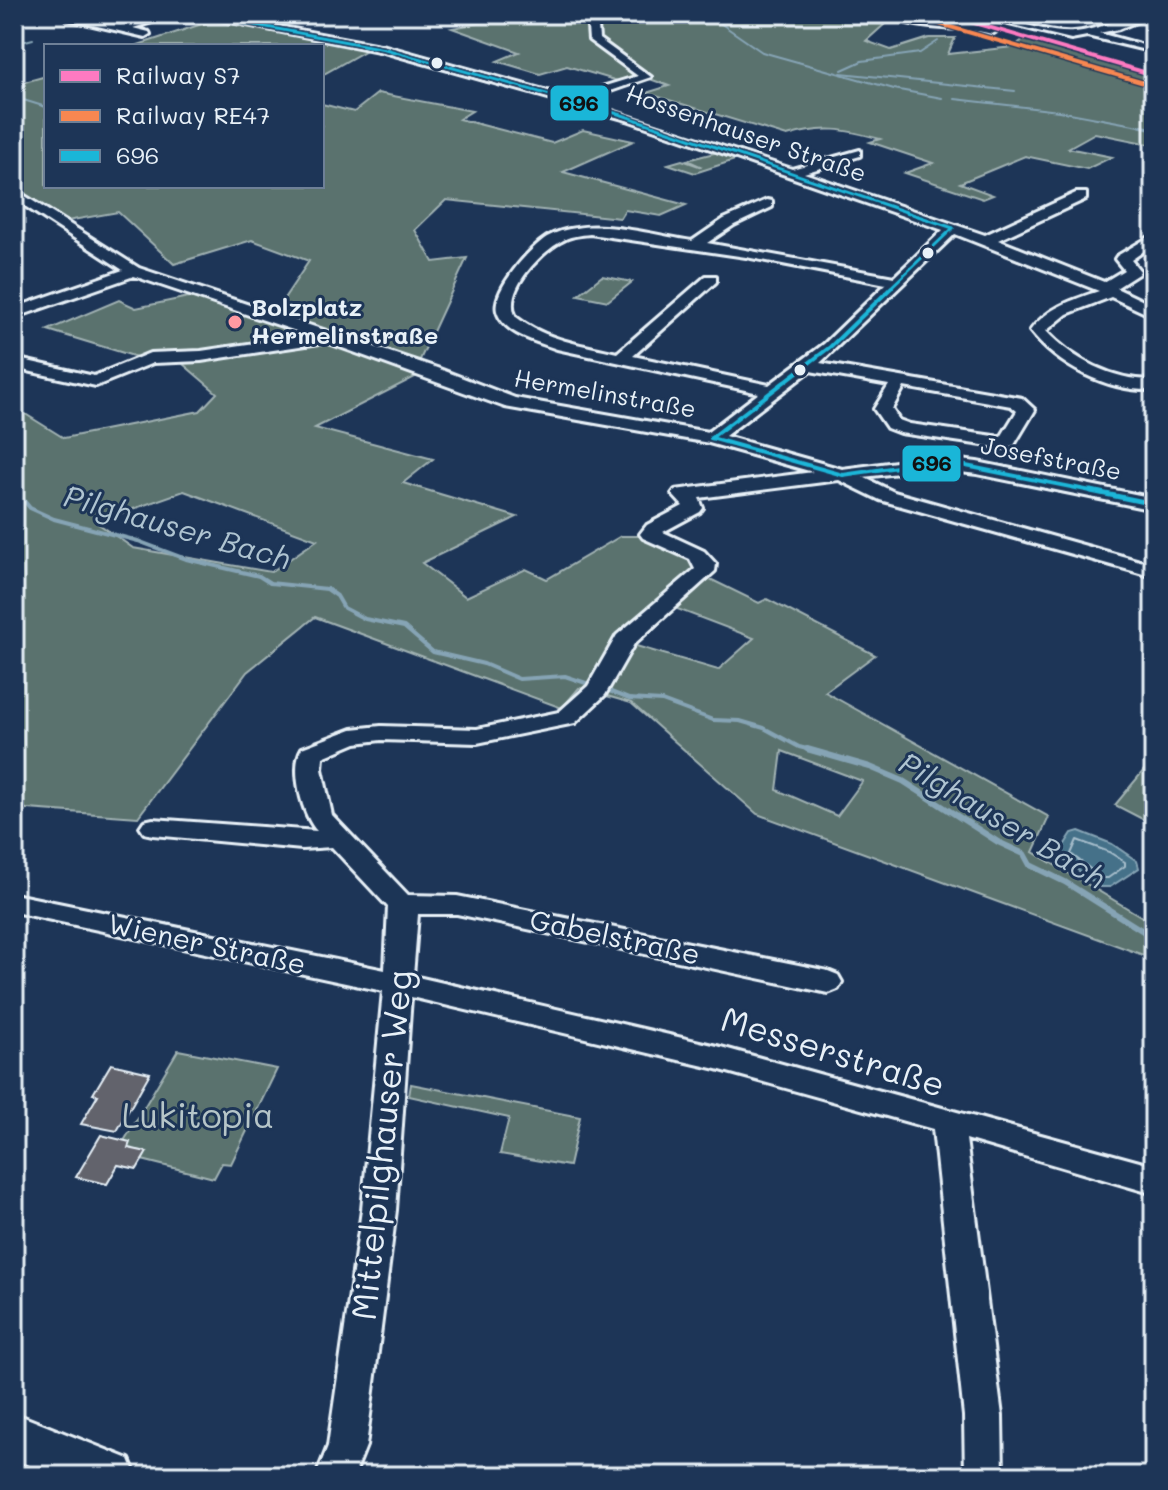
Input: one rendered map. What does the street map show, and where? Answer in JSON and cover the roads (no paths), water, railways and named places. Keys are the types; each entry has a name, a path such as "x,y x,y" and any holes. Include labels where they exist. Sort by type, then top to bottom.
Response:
{"main road":[{"path":"14,1436 112,1476"}],"street":[{"path":"119,28 173,14"},
{"name":"Hossenhauser Straße","path":"196,14 385,49 641,121 986,240 1108,289 1154,312"},
{"path":"569,101 646,77 595,41 592,14"},
{"path":"892,14 921,22 976,25 1001,34"},
{"path":"973,14 1065,36 1089,33 1151,14"},
{"path":"70,17 145,34"},
{"path":"1138,19 1154,22"},
{"path":"909,33 921,22"},
{"path":"1089,33 1151,50"},
{"path":"792,173 856,153"},
{"name":"Hermelinstraße","path":"14,193 134,271 520,406 711,438 843,475"},
{"path":"986,240 1081,196"},
{"path":"695,245 729,222 767,204"},
{"path":"711,438 842,337 953,228"},
{"path":"772,391 563,346 521,330 507,315 503,303 506,289 547,242 566,233 602,231 897,282"},
{"path":"1154,238 1122,259 1133,271 1108,289 1057,314 1038,331 1065,355 1112,380 1142,386 1154,385"},
{"path":"14,313 134,271"},
{"path":"621,358 711,279"},
{"path":"14,363 96,381 150,358 201,356 328,338"},
{"path":"806,365 1016,402 1026,410 1008,441 1003,443 906,429 893,424 883,409 899,382"},
{"name":"Josefstraße","path":"337,838 320,818 310,769 311,753 352,736 381,733 477,736 567,718 598,688 625,640 707,567 697,555 650,534 693,508 692,501 682,494 918,464 951,463 1154,504"},
{"path":"843,475 887,496 1154,571"},
{"path":"153,827 302,840 337,838 401,904"},
{"name":"Wiener Straße","path":"14,903 399,986"},
{"name":"Gabelstraße","path":"401,904 457,905 828,982"},
{"name":"Mittelpilghauser Weg","path":"341,1461 378,1216 399,986 404,914 401,904"},
{"name":"Messerstraße","path":"399,986 693,1050 801,1077 948,1121 983,1416 984,1476"},
{"path":"948,1121 1154,1180"}],"water":[{"path":"1079,831 1112,844 1137,861 1139,868 1110,887 1100,887 1058,855 1072,833"}],"waterway":[{"path":"707,14 762,52 894,89 942,98"},
{"path":"14,44 33,39"},
{"path":"842,70 862,61 920,53 938,41"},
{"path":"841,73 1015,91"},
{"path":"14,93 22,95 17,98 44,106"},
{"path":"955,99 1059,111 1145,127"},
{"path":"1140,126 1145,127"},
{"path":"1145,127 1150,128"},
{"path":"1145,127 1154,129"},
{"name":"Pilghauser Bach","path":"14,494 20,496 30,508 54,519 138,541 186,559 259,576 270,583 327,589 337,596 344,608 365,619 404,627 433,652 484,664 519,679 565,676 595,686"},
{"name":"Pilghauser Bach","path":"604,689 629,699 662,701 713,720 740,721 764,728 807,749"},
{"name":"Pilghauser Bach","path":"807,749 815,751"},
{"name":"Pilghauser Bach","path":"807,749 870,767 903,781 998,842 1024,854 1030,865 1065,882 1154,938"}],"rail line":[{"name":"S7","path":"943,14 1154,75"},
{"name":"RE47","path":"940,24 1151,85"}],"place":[{"name":"Bolzplatz Hermelinstraße","path":"235,322"}],"park label":[{"name":"Lukitopia","path":"198,1116"}]}
